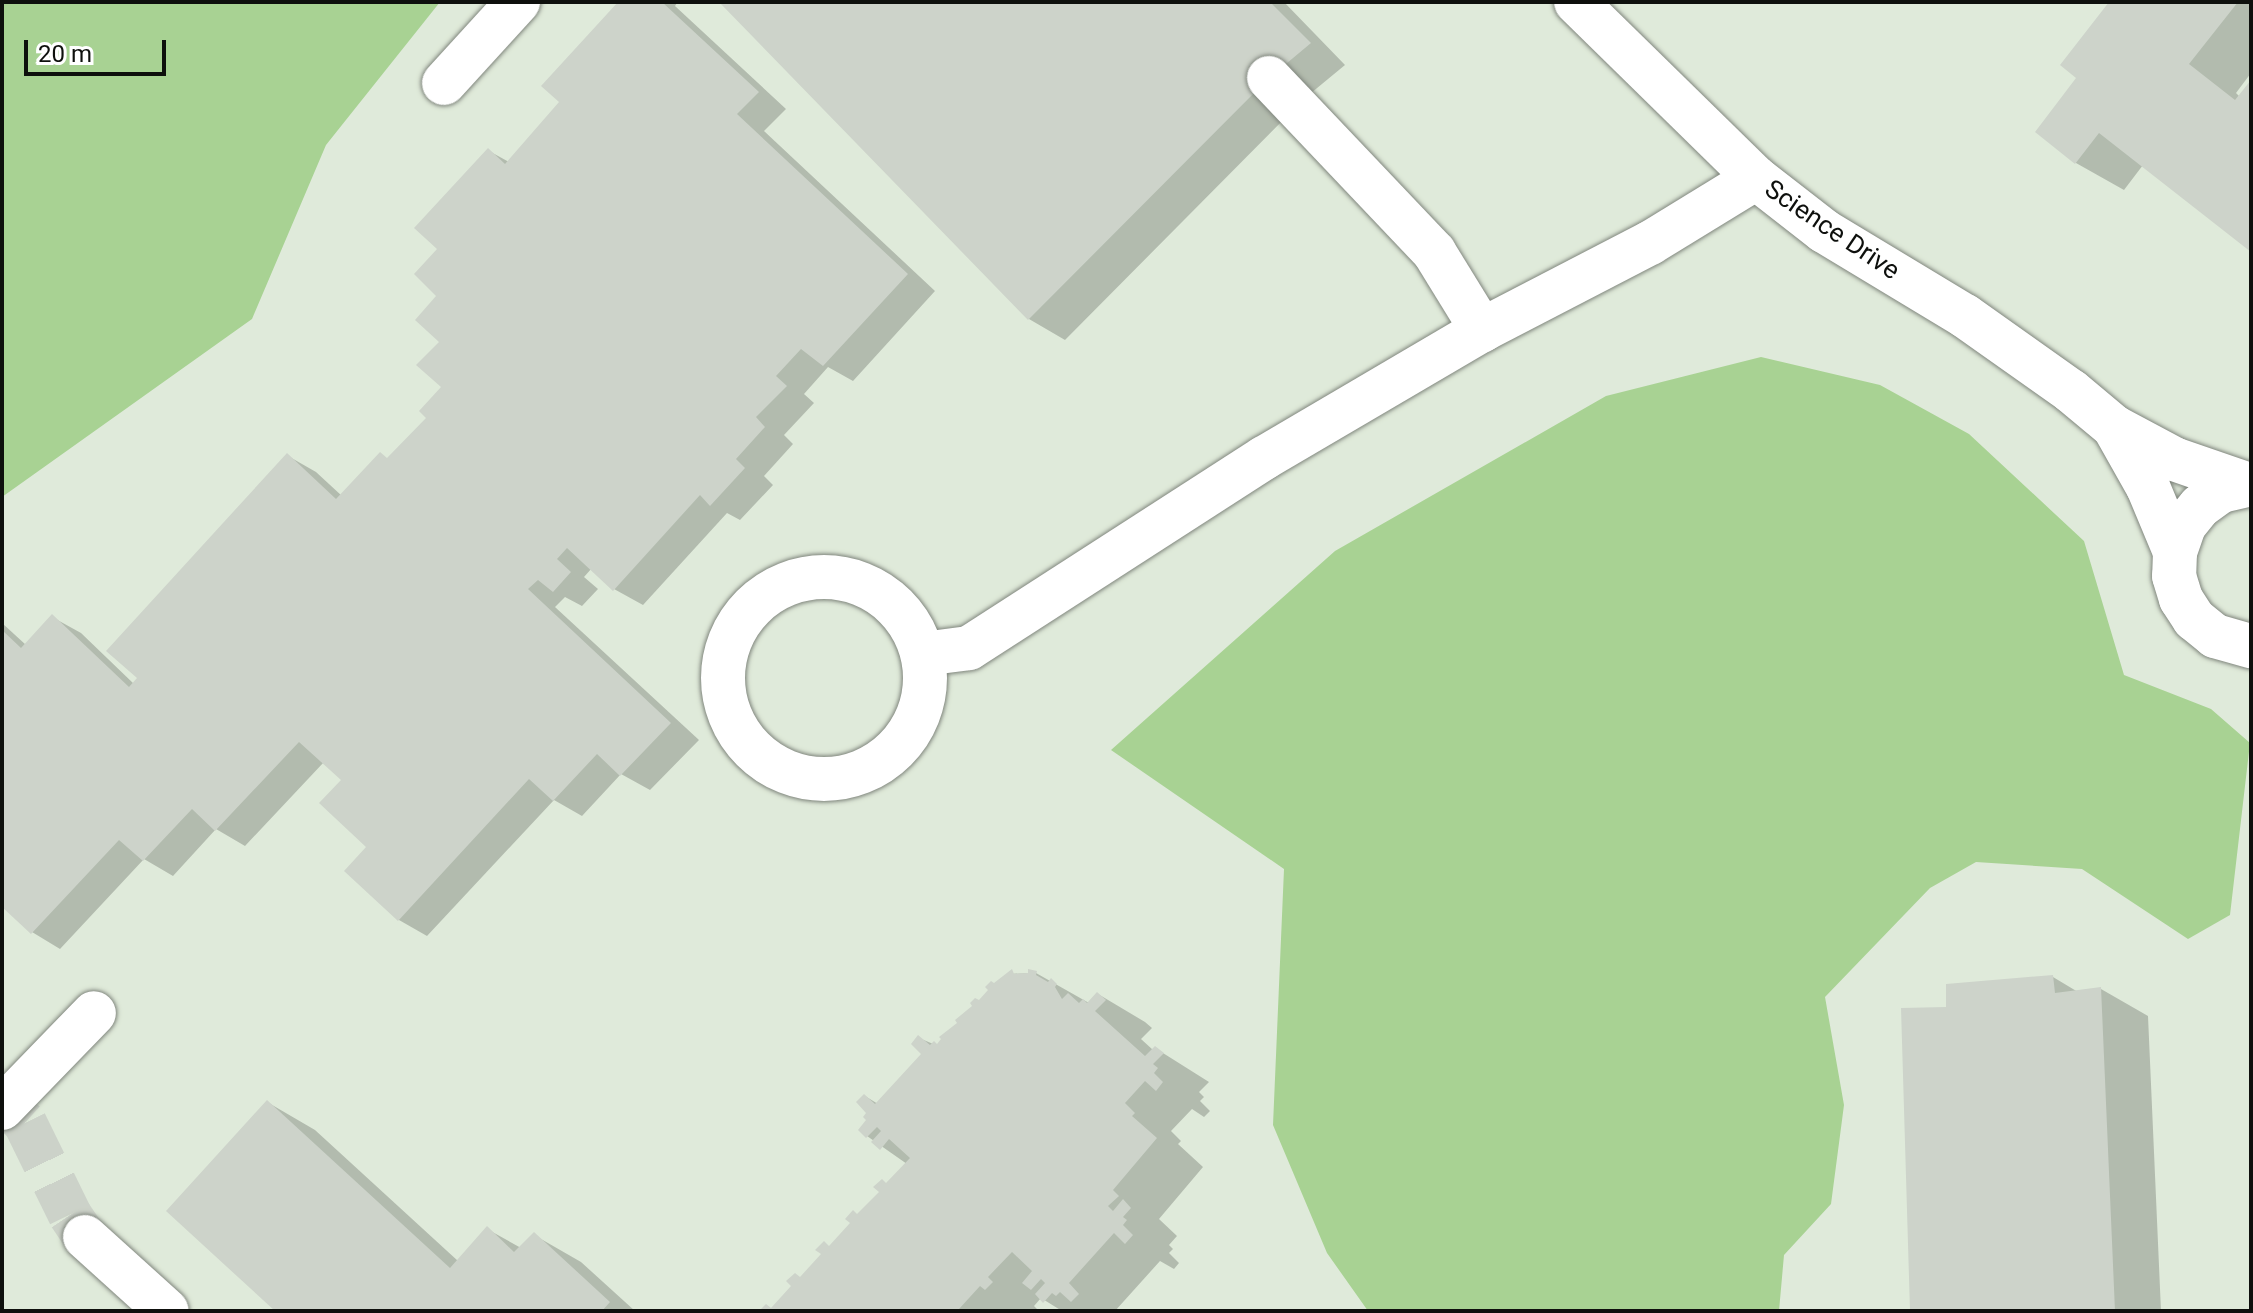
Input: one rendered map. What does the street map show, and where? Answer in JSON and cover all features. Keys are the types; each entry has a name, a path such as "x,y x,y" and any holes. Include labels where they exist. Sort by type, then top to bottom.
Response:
{"street":[{"path":"444,83 518,2"},
{"name":"Science Drive","path":"1576,2 1756,178 1824,231 1976,324 2071,391 2114,427 2174,459 2249,484"},
{"path":"1269,78 1434,252 1482,330"},
{"path":"923,654 969,648 1264,458 1482,330 1650,243 1756,178"},
{"name":"Science Drive","path":"2114,427 2148,487 2175,552"},
{"name":"Science Drive","path":"2249,484 2221,491 2200,506 2184,526 2175,552 2174,576 2181,599 2194,619 2215,636 2251,646"},
{"path":"813,578 857,581 886,597 909,622 923,654 925,687 916,719 898,747 872,768 841,779 807,779 775,767 750,747 731,719 722,687 725,653 739,622 762,597 791,581 813,578"},
{"path":"2,1108 94,1013"},
{"path":"85,1237 167,1311"}],"shaded area":[{"path":"2,2 2251,2 2251,1311 2,1311"}],"green space":[{"path":"2,2 440,2 326,145 252,319 2,497"},
{"path":"1761,357 1880,385 1969,434 2084,541 2124,675 2211,709 2250,743 2230,915 2188,939 2082,869 1976,862 1930,888 1825,997 1844,1105 1831,1204 1784,1255 1779,1311 1368,1311 1327,1253 1273,1125 1284,869 1111,750 1335,551 1606,396"}],"building":[{"path":"618,2 662,2 759,92 737,114 908,274 823,366 801,349 776,376 787,386 756,417 765,427 736,459 745,468 710,506 700,495 613,591 567,548 557,559 571,572 553,592 538,580 528,589 671,723 620,776 597,754 553,801 529,779 398,921 344,871 366,847 319,803 341,780 299,742 215,831 192,809 143,861 119,840 31,934 2,907 2,630 21,648 52,614 129,687 137,678 106,651 287,453 336,499 380,452 387,458 426,418 419,411 441,387 416,365 439,342 415,320 436,296 414,274 437,249 414,228 488,148 505,164 559,102 541,86"},
{"path":"719,2 1270,2 1311,43 1269,78 1028,320"},
{"path":"2109,2 2238,2 2189,64 2235,100 2251,80 2251,252 2099,133 2075,164 2035,132 2076,78 2060,65"},
{"path":"1012,969 1014,974 1028,973 1028,969 1037,971 1036,975 1048,982 1051,978 1057,984 1055,987 1062,999 1068,993 1079,1003 1083,999 1087,1003 1097,992 1106,1000 1095,1011 1145,1056 1155,1046 1164,1053 1153,1064 1158,1068 1154,1073 1163,1082 1156,1091 1145,1081 1125,1103 1135,1113 1132,1116 1157,1138 1113,1190 1119,1196 1108,1206 1113,1211 1123,1199 1131,1208 1123,1217 1127,1220 1123,1225 1133,1235 1125,1244 1114,1233 1069,1283 1079,1294 1071,1302 1060,1292 1056,1296 1052,1293 1043,1303 1035,1294 1045,1283 1041,1279 1031,1290 1022,1283 1032,1271 1012,1252 988,1277 993,1282 985,1290 980,1286 959,1309 962,1311 759,1311 766,1304 771,1308 791,1286 786,1281 795,1273 800,1277 821,1254 815,1250 824,1241 829,1246 850,1223 845,1219 853,1210 857,1214 879,1192 873,1187 882,1179 886,1183 910,1158 889,1139 880,1150 871,1142 881,1131 877,1127 866,1138 858,1130 866,1120 863,1117 866,1113 856,1102 864,1094 875,1104 921,1054 911,1044 918,1035 930,1045 934,1041 937,1044 941,1039 939,1037 972,1006 970,1003 975,998 979,1000 988,990 985,987 991,981 994,983"},
{"path":"2053,975 2055,993 2101,987 2115,1311 1910,1311 1901,1008 1946,1007 1946,984"},
{"path":"267,1100 450,1268 487,1226 514,1252 534,1232 610,1302 602,1311 275,1311 166,1211"}],"tunnel":[{"path":"2,1102 25,1123 70,1215 85,1237"}]}
